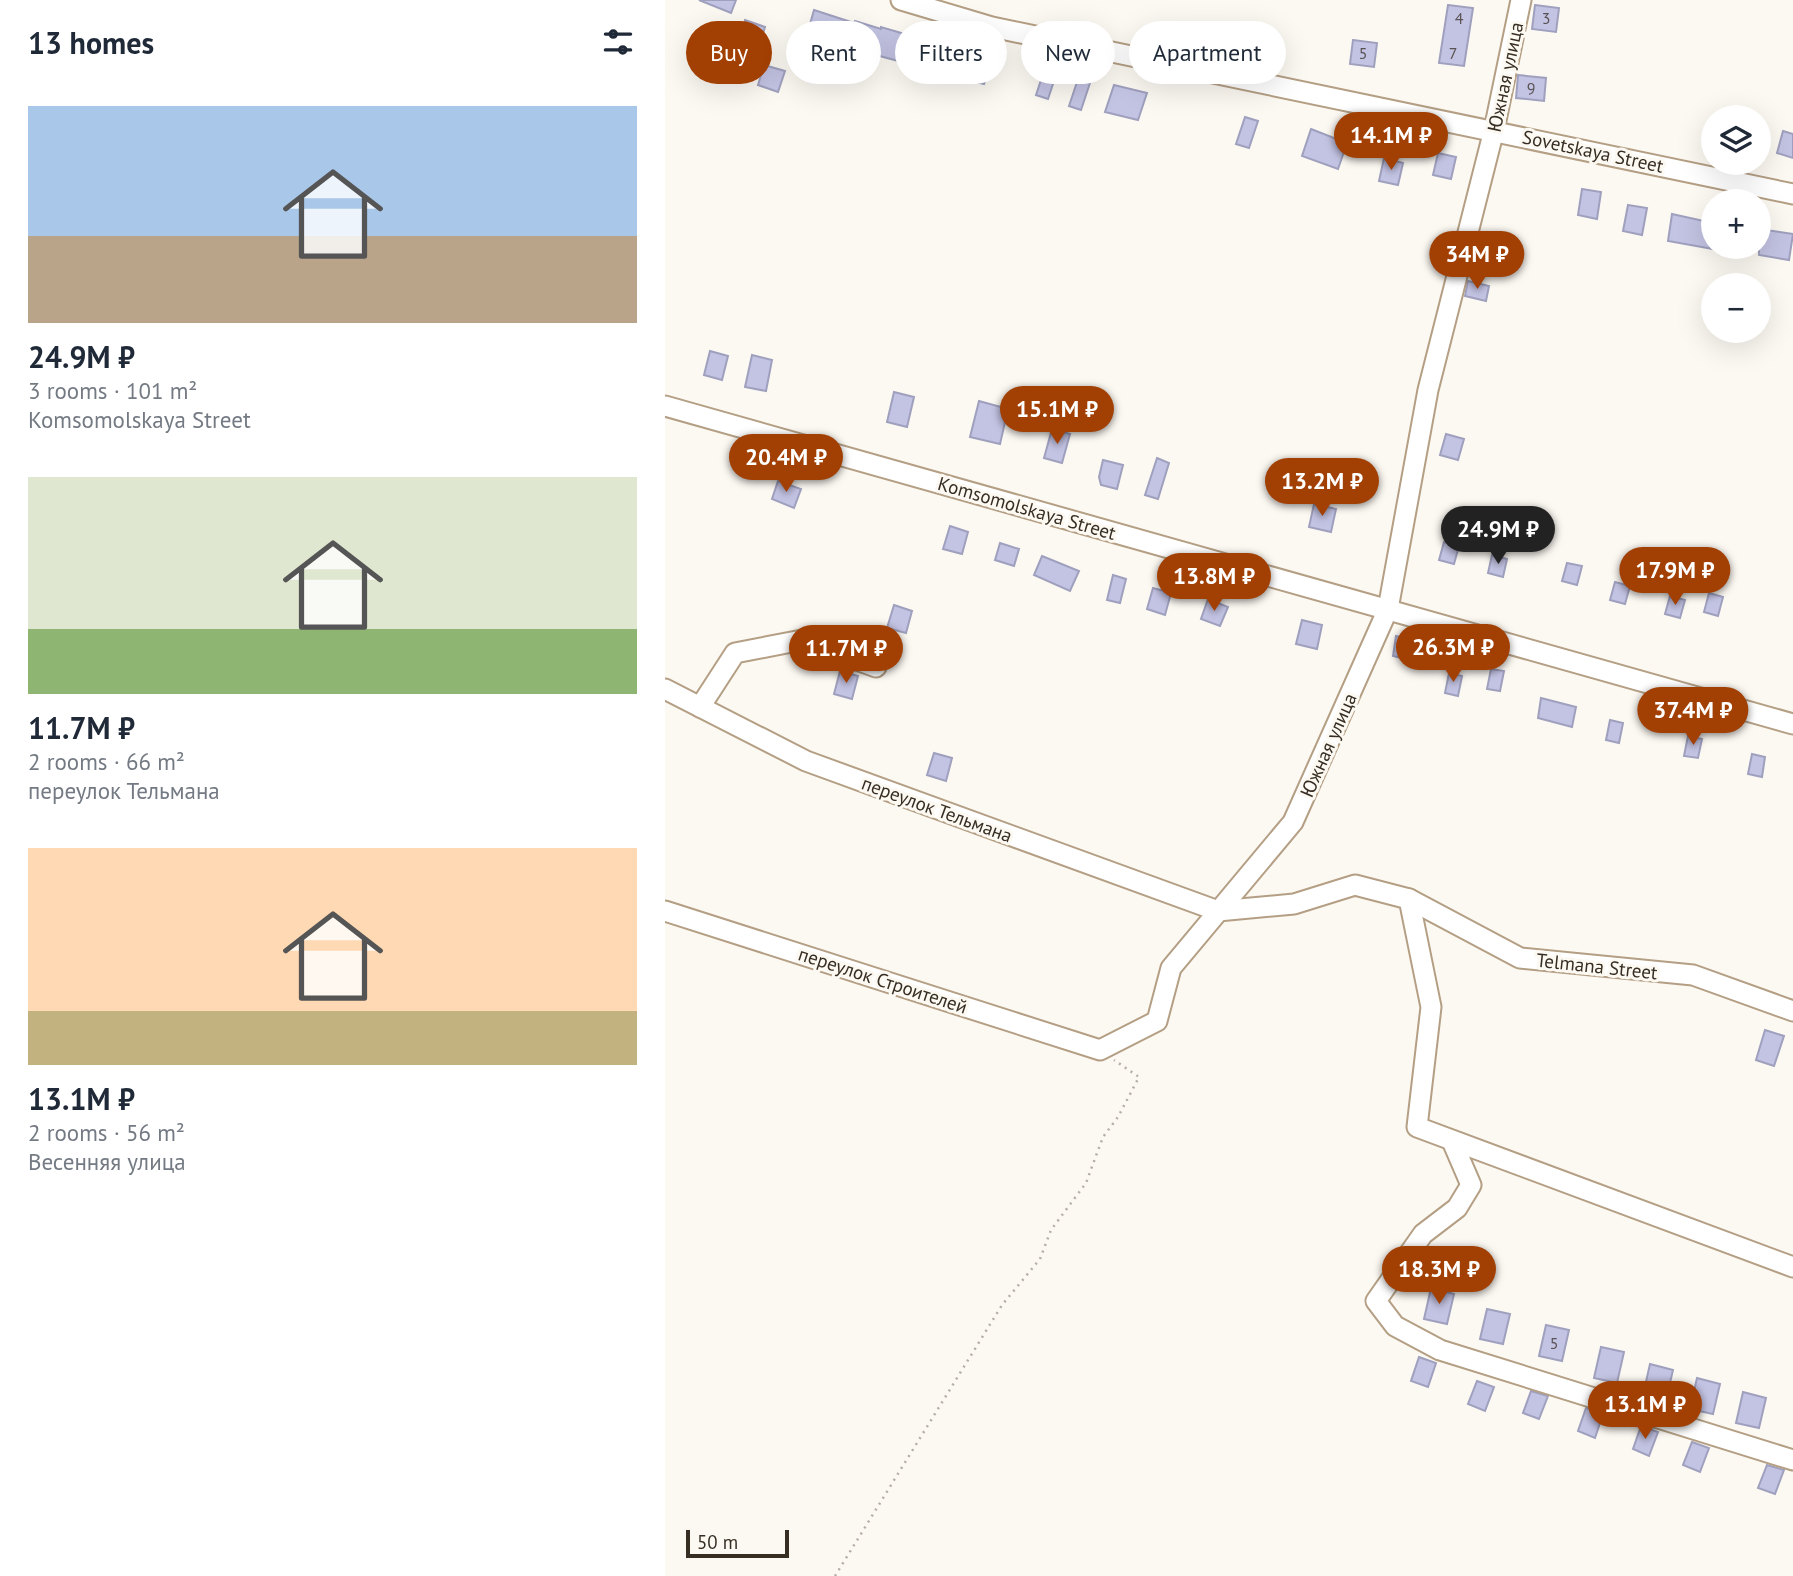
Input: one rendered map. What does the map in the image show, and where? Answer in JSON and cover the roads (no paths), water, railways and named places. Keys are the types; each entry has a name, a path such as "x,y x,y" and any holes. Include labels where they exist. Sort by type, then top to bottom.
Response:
{"street":[{"name":"Sovetskaya Street","path":"901,0 992,27 1793,194"},
{"name":"Южная улица","path":"1100,1050 1157,1021 1171,968 1293,822 1388,609 1428,390 1494,130 1521,0"},
{"name":"Komsomolskaya Street","path":"665,406 1793,724"},
{"path":"700,707 735,653 802,640 876,667"},
{"name":"переулок Тельмана","path":"665,689 806,761 1218,911"},
{"name":"Telmana Street","path":"1218,911 1294,904 1355,885 1409,900 1520,958 1693,975 1793,1011"},
{"path":"1409,900 1431,1007 1417,1127 1793,1267"},
{"name":"переулок Строителей","path":"665,911 1100,1050"},
{"path":"1452,1141 1471,1185 1457,1208 1423,1234 1376,1301 1395,1326 1440,1350 1793,1460"}]}
